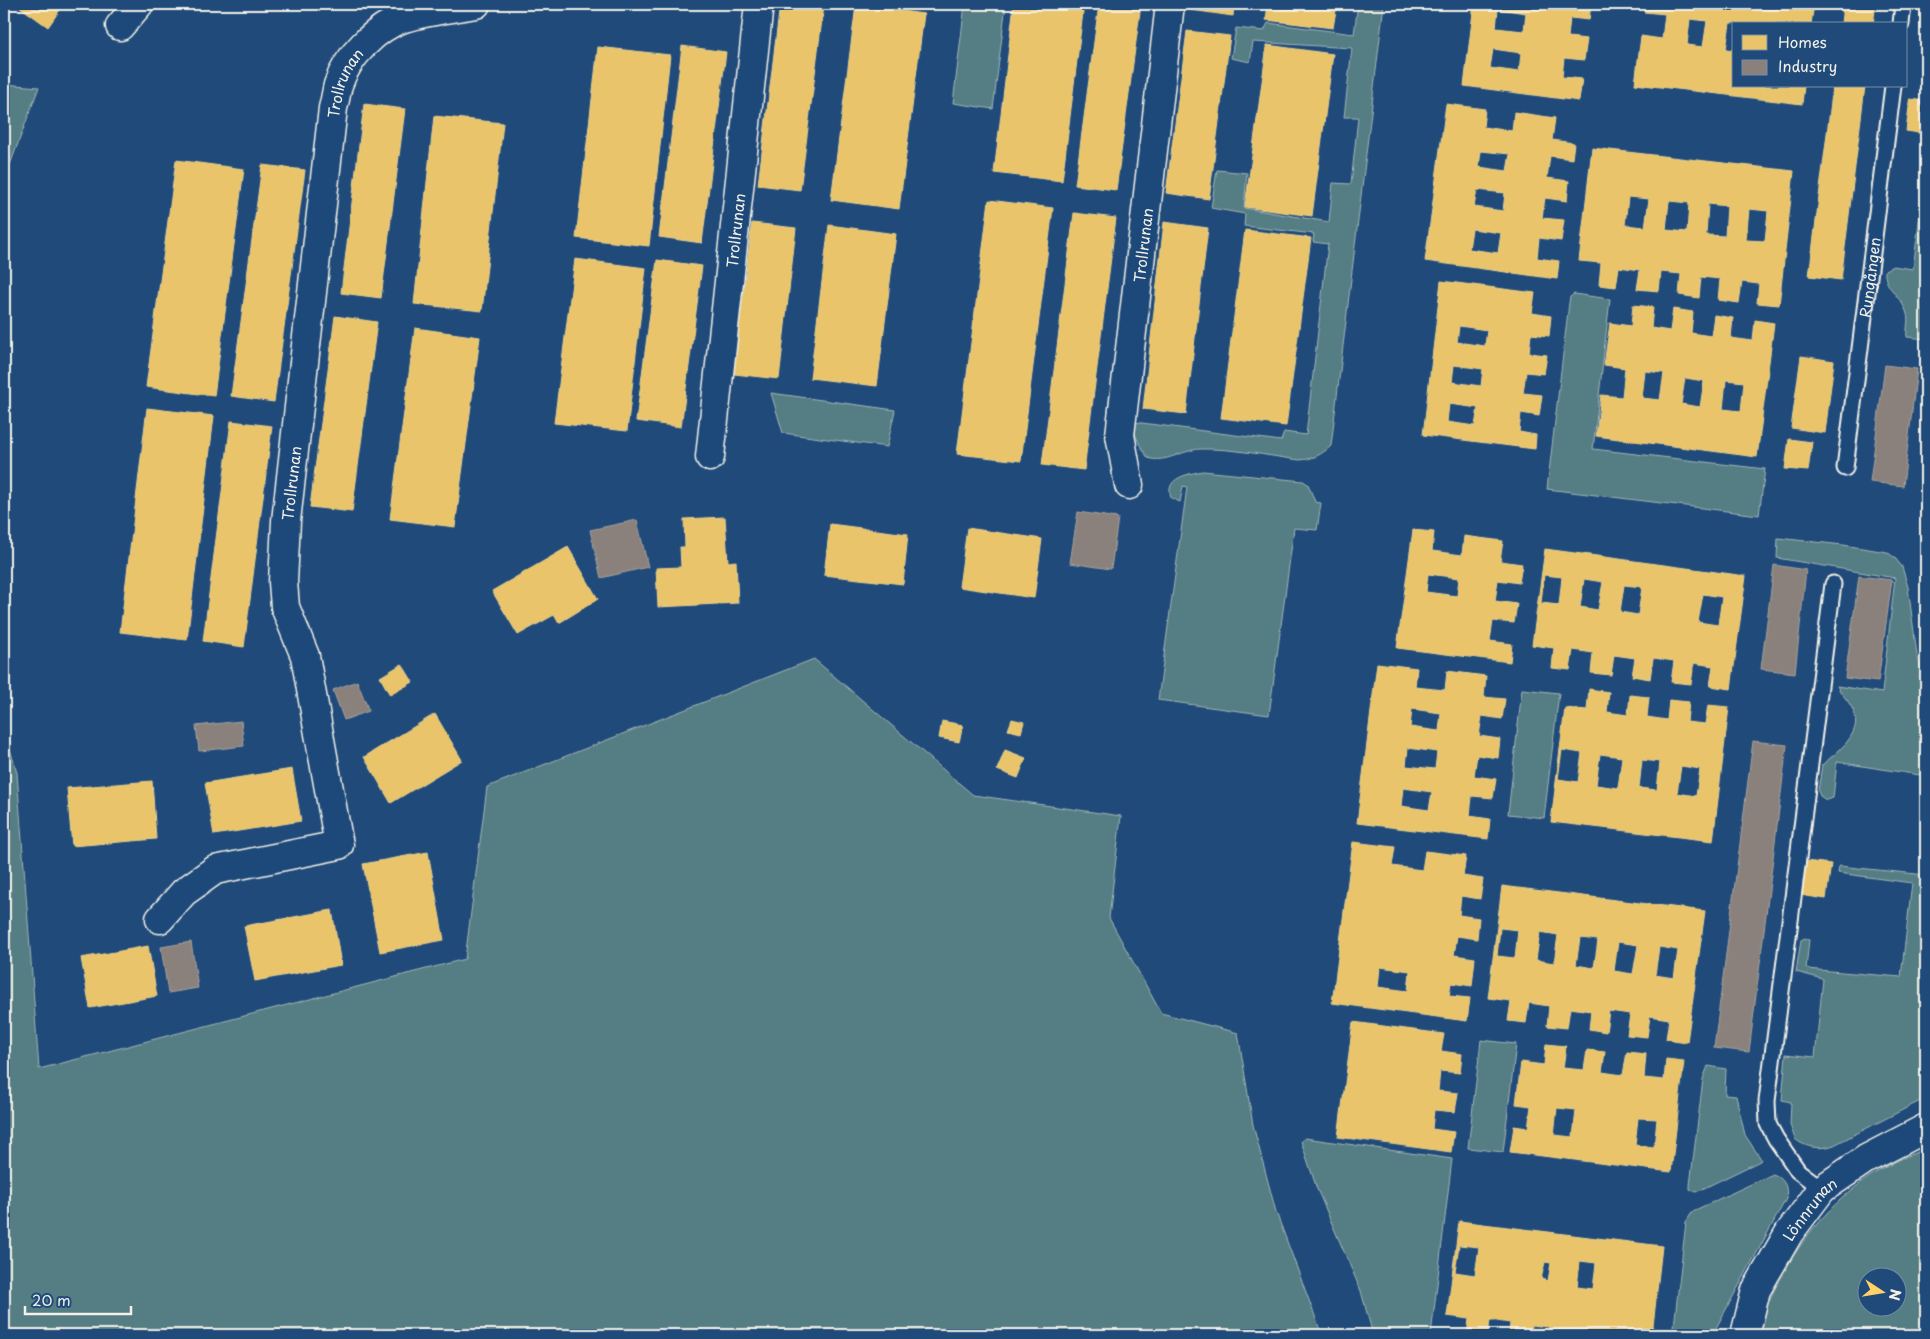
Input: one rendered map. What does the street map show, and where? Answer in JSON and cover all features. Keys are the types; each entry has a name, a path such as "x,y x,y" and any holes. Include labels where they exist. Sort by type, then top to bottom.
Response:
{"street":[{"path":"120,26 139,4"},
{"name":"Trollrunan","path":"160,919 184,892 216,870 339,845 305,656 285,607 283,582 286,521 333,108 338,84 348,65 363,45 380,29 404,18 476,4"},
{"name":"Trollrunan","path":"710,457 759,4"},
{"name":"Trollrunan","path":"1129,485 1120,435 1170,4"},
{"name":"Lönnrunan","path":"1744,1335 1756,1290 1789,1233 1822,1189 1866,1159 1926,1128"}],"lane":[{"path":"1901,22 1903,4"},
{"name":"Rungången","path":"1846,468 1893,88"},
{"path":"1822,1189 1798,1171 1776,1139 1768,1124 1767,1101 1833,584"}],"green space":[{"path":"965,4 1006,4 993,109 953,103"},
{"path":"1358,4 1384,4 1331,446 1317,456 1300,460 1212,449 1193,450 1161,459 1148,458 1136,437 1134,422 1281,441 1284,432 1306,435 1328,244 1313,242 1314,234 1244,226 1245,214 1211,208 1217,170 1247,173 1244,208 1329,222 1333,183 1351,184 1358,117 1344,117 1352,48 1253,42 1250,62 1231,58 1236,28 1264,31 1268,23 1354,34"},
{"path":"4,84 39,87 4,181"},
{"path":"1926,165 1926,339 1907,337 1907,314 1887,282 1885,270 1893,266 1913,269"},
{"path":"1574,294 1610,299 1593,449 1765,469 1759,515 1547,489 1569,303 1570,297"},
{"path":"771,393 895,410 887,447 783,433"},
{"path":"1203,471 1303,481 1308,484 1315,502 1321,503 1317,530 1294,528 1269,715 1158,700 1187,487 1183,486 1180,502 1171,498 1171,485 1174,481 1185,475"},
{"path":"1778,538 1887,552 1902,567 1908,587 1917,655 1926,683 1926,776 1837,762 1833,798 1826,800 1820,796 1818,791 1822,765 1848,740 1855,724 1855,715 1851,706 1837,686 1882,693 1895,578 1777,558"},
{"path":"814,659 973,795 1121,816 1109,918 1161,1013 1238,1033 1253,1125 1276,1212 1322,1335 4,1335 4,728 17,773 39,1069 465,959 487,787"},
{"path":"1522,689 1559,693 1544,818 1508,814"},
{"path":"1839,866 1926,875 1926,1098 1834,1145 1814,1147 1795,1139 1790,1125 1791,1102 1782,1100 1786,1054 1815,1057 1823,979 1796,972 1801,940 1805,938 1809,940 1806,969 1901,977 1912,883 1838,873"},
{"path":"1481,1040 1516,1044 1503,1152 1468,1148"},
{"path":"1708,1066 1726,1069 1725,1095 1736,1096 1745,1135 1761,1159 1696,1192 1690,1189 1690,1185 1703,1079"},
{"path":"1305,1138 1452,1159 1431,1335 1373,1335 1361,1291 1317,1189 1301,1141"},
{"path":"1926,1149 1926,1168 1922,1192 1926,1189 1926,1335 1756,1335 1782,1275 1799,1247 1819,1221 1842,1198 1867,1178 1895,1162"},
{"path":"1773,1174 1785,1184 1786,1199 1716,1328 1711,1335 1694,1332 1693,1335 1673,1335 1686,1222 1693,1211"}],"building: Homes":[{"path":"16,4 64,4 48,27"},
{"path":"780,4 824,4 800,190 758,185"},
{"path":"1014,4 1084,4 1062,181 994,173"},
{"path":"1099,4 1141,4 1116,190 1075,185"},
{"path":"1191,4 1234,4 1233,16 1191,10"},
{"path":"1268,4 1337,4 1333,28 1266,20"},
{"path":"1474,4 1591,4 1589,20 1570,18 1568,37 1587,39 1584,60 1564,58 1562,77 1582,79 1579,101 1464,86","holes":["1498,9 1526,13 1524,31 1496,28","1493,49 1521,53 1519,72 1490,68"]},
{"path":"1645,4 1814,4 1811,22 1730,23 1726,49 1732,50 1732,88 1804,88 1802,104 1635,84 1641,36 1662,39 1665,14 1644,12","holes":["1690,19 1707,21 1703,47 1687,45"]},
{"path":"1843,4 1876,4 1873,22 1841,22"},
{"path":"856,5 924,14 899,209 831,200"},
{"path":"1187,31 1230,36 1209,199 1166,193"},
{"path":"1267,45 1333,54 1312,216 1245,207"},
{"path":"682,46 726,52 702,243 659,237"},
{"path":"598,47 670,55 649,246 576,238"},
{"path":"1833,88 1865,88 1841,280 1809,276"},
{"path":"1910,99 1926,101 1926,134 1906,131"},
{"path":"364,104 405,109 381,298 341,293"},
{"path":"1446,104 1485,109 1483,127 1512,131 1514,112 1555,118 1552,140 1574,143 1572,159 1550,156 1547,178 1569,181 1567,201 1545,198 1542,218 1564,220 1561,241 1539,238 1537,258 1559,261 1557,279 1425,261","holes":["1481,151 1510,154 1507,171 1479,167","1477,190 1505,193 1503,211 1474,207","1472,229 1501,233 1498,253 1469,249"]},
{"path":"434,116 503,123 482,311 414,304"},
{"path":"1592,148 1794,171 1779,305 1757,303 1759,284 1742,282 1739,303 1718,300 1720,279 1701,277 1699,298 1679,295 1681,274 1661,272 1659,291 1637,289 1640,270 1619,267 1616,287 1599,285 1601,263 1579,261","holes":["1628,197 1649,199 1645,227 1625,225","1669,201 1689,203 1687,232 1666,230","1708,204 1727,206 1725,236 1706,235","1749,209 1768,211 1765,241 1746,240"]},
{"path":"176,160 244,169 214,396 146,387"},
{"path":"262,165 305,170 274,402 231,396"},
{"path":"989,200 1053,208 1021,461 957,454"},
{"path":"1074,213 1116,218 1084,470 1042,465"},
{"path":"1164,222 1208,228 1186,414 1143,409"},
{"path":"752,223 796,228 779,379 734,374"},
{"path":"829,225 896,234 877,386 810,378"},
{"path":"1245,230 1311,238 1286,426 1221,418"},
{"path":"575,259 646,268 627,431 554,423"},
{"path":"657,260 702,266 681,427 636,421"},
{"path":"1441,281 1535,293 1532,313 1551,316 1549,336 1531,334 1529,353 1547,355 1544,374 1526,372 1523,393 1542,395 1539,416 1521,413 1519,432 1536,435 1535,449 1423,435","holes":["1459,326 1487,330 1485,346 1457,342","1454,365 1483,369 1481,386 1452,382","1449,404 1478,408 1475,426 1447,422"]},
{"path":"1633,305 1653,307 1651,328 1670,331 1673,309 1693,312 1691,333 1711,336 1714,315 1733,318 1731,338 1753,341 1755,320 1774,323 1757,457 1596,436 1601,395 1622,397 1625,368 1604,365 1610,323 1631,326","holes":["1645,371 1664,373 1660,400 1642,398","1685,378 1704,381 1700,407 1681,404","1726,380 1744,382 1741,411 1723,409"]},
{"path":"335,316 377,322 352,512 310,507"},
{"path":"415,328 480,337 455,527 390,519"},
{"path":"1801,356 1834,361 1825,433 1791,428"},
{"path":"147,408 214,416 187,640 120,632"},
{"path":"231,421 272,426 244,647 203,641"},
{"path":"1789,439 1812,442 1808,471 1785,469"},
{"path":"725,517 728,562 736,561 738,603 658,607 656,568 681,567 680,547 685,547 684,519"},
{"path":"830,524 908,534 903,584 824,575"},
{"path":"967,528 1042,539 1034,598 959,587"},
{"path":"1413,530 1434,532 1432,551 1462,555 1464,536 1503,541 1500,561 1522,564 1519,583 1498,580 1495,601 1517,604 1514,623 1493,621 1490,641 1512,644 1510,662 1397,648","holes":["1428,574 1459,578 1457,596 1426,592"]},
{"path":"568,547 598,599 559,623 554,615 518,635 492,591"},
{"path":"1545,549 1746,576 1731,689 1710,686 1713,666 1694,663 1691,684 1671,682 1674,661 1653,658 1650,679 1632,676 1635,658 1614,655 1611,675 1591,673 1593,653 1573,650 1570,670 1552,668 1554,648 1532,645","holes":["1544,575 1562,577 1559,605 1541,603","1584,579 1603,582 1598,610 1580,607","1624,585 1642,587 1638,615 1620,612","1703,594 1722,597 1718,625 1698,622"]},
{"path":"1377,663 1417,668 1415,687 1445,690 1447,671 1486,676 1484,697 1505,699 1502,719 1482,716 1479,736 1500,739 1498,758 1477,755 1474,776 1496,779 1493,798 1472,796 1470,816 1490,819 1488,839 1357,823","holes":["1412,709 1441,713 1439,731 1410,727","1408,748 1437,752 1435,769 1406,766","1403,788 1432,792 1429,810 1401,806"]},
{"path":"402,664 413,682 390,695 380,677"},
{"path":"1589,689 1609,692 1607,712 1628,715 1630,695 1649,697 1647,717 1667,720 1669,700 1689,702 1687,722 1705,724 1708,705 1729,707 1713,841 1551,822 1565,708 1587,710","holes":["1562,750 1582,753 1578,782 1558,779","1600,754 1622,757 1618,788 1596,785","1642,760 1660,762 1657,790 1639,788","1681,766 1700,769 1696,796 1677,793"]},
{"path":"435,714 462,760 391,803 364,757"},
{"path":"1012,719 1024,722 1021,733 1008,730"},
{"path":"942,721 963,725 959,742 939,738"},
{"path":"1005,750 1026,758 1018,778 997,770"},
{"path":"292,769 301,821 214,835 205,783"},
{"path":"152,781 156,839 72,846 67,788"},
{"path":"1353,842 1395,847 1392,866 1422,870 1425,851 1466,856 1463,876 1483,879 1480,899 1461,896 1459,915 1479,918 1477,939 1457,936 1454,955 1475,958 1472,986 1451,983 1449,996 1470,998 1467,1021 1332,1003","holes":["1380,967 1410,971 1408,991 1378,987"]},
{"path":"428,852 444,940 380,952 363,864"},
{"path":"1805,861 1831,864 1826,899 1800,895"},
{"path":"1502,886 1705,911 1687,1042 1666,1039 1669,1019 1650,1016 1647,1037 1627,1035 1630,1014 1609,1011 1606,1032 1589,1029 1591,1011 1570,1008 1567,1028 1547,1026 1549,1006 1529,1003 1526,1023 1508,1021 1511,1001 1488,998","holes":["1500,928 1518,930 1515,958 1497,956","1540,932 1558,935 1554,963 1536,960","1580,938 1598,940 1594,968 1576,965","1618,942 1638,945 1633,974 1614,971","1659,947 1678,950 1674,978 1655,975"]},
{"path":"332,910 341,965 255,981 244,926"},
{"path":"148,946 157,996 90,1008 81,958"},
{"path":"1353,1022 1444,1034 1441,1051 1462,1054 1460,1073 1440,1071 1438,1091 1458,1093 1455,1112 1434,1110 1432,1129 1454,1132 1451,1152 1338,1137"},
{"path":"1546,1044 1566,1046 1563,1068 1584,1070 1587,1050 1605,1052 1602,1072 1623,1075 1627,1052 1646,1054 1644,1078 1664,1080 1666,1059 1684,1061 1671,1172 1510,1152 1514,1126 1528,1128 1531,1106 1516,1104 1521,1062 1544,1065","holes":["1557,1108 1576,1110 1573,1137 1554,1135","1638,1118 1657,1119 1654,1147 1635,1145"]},
{"path":"1459,1221 1662,1246 1652,1335 1591,1335 1591,1332 1571,1330 1570,1335 1548,1335 1549,1327 1531,1325 1530,1335 1509,1335 1510,1323 1490,1320 1488,1335 1467,1335 1469,1319 1447,1316","holes":["1459,1245 1479,1247 1475,1275 1455,1272","1580,1261 1596,1263 1593,1289 1577,1287","1545,1262 1551,1263 1548,1281 1541,1279"]}],"building: Industry":[{"path":"1885,365 1917,369 1903,486 1870,482"},
{"path":"1078,512 1118,518 1111,569 1070,563"},
{"path":"637,520 648,567 601,578 590,530"},
{"path":"1774,565 1806,570 1795,673 1761,669"},
{"path":"1859,576 1892,580 1878,682 1845,678"},
{"path":"357,681 369,711 344,720 333,690"},
{"path":"241,721 244,746 199,751 196,726"},
{"path":"1753,741 1787,745 1749,1052 1714,1048"},
{"path":"191,942 198,988 168,993 161,947"}]}
